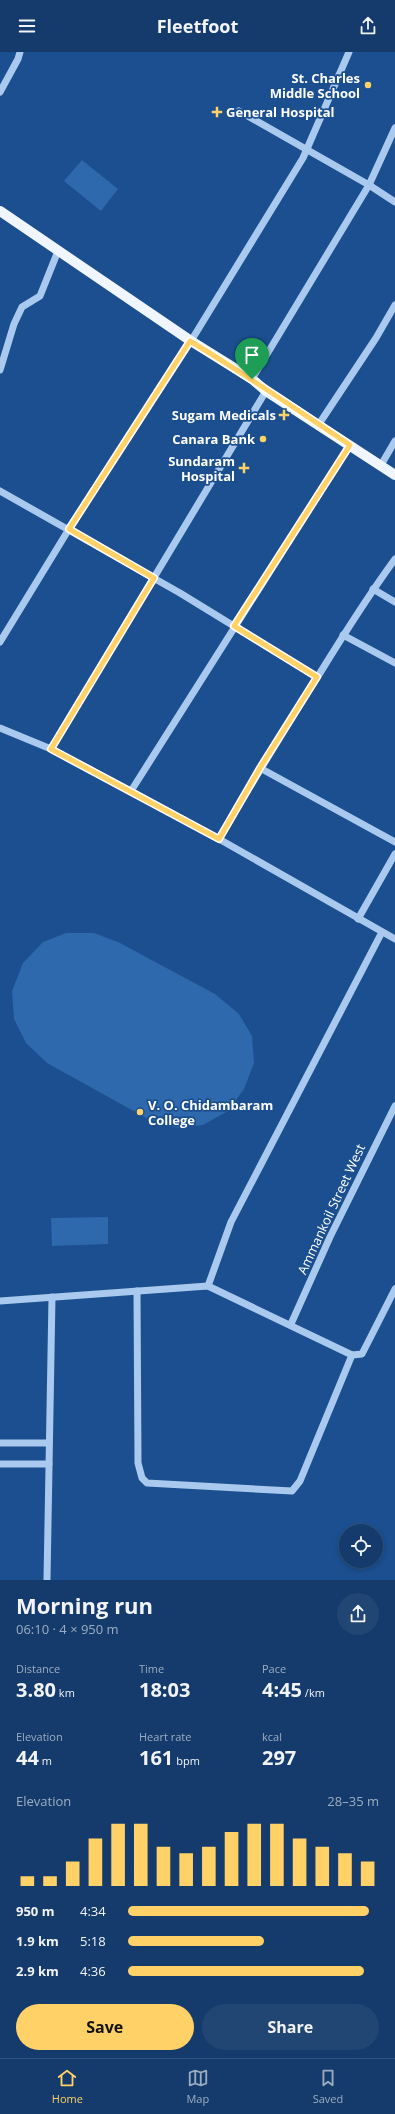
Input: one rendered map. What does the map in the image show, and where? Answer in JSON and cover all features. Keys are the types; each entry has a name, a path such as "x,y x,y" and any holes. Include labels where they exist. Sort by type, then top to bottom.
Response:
{"main road":[{"path":"0,211 190,341 252,379 266,391 319,424 395,475"}],"street":[{"path":"0,92 20,52"},
{"path":"0,642 69,529 190,341 307,149 349,52"},
{"path":"239,111 369,185 395,202"},
{"path":"252,379 369,185 395,128"},
{"path":"0,370 14,324 22,307 40,296 58,251"},
{"path":"319,424 376,338 395,305"},
{"path":"51,749 266,391"},
{"path":"381,465 395,441"},
{"path":"131,792 234,626 350,445"},
{"path":"0,491 154,578 317,677"},
{"path":"219,839 260,768 343,635 373,589 395,559"},
{"path":"373,589 395,602"},
{"path":"343,635 395,663"},
{"path":"0,728 51,749 219,839 395,939"},
{"path":"260,768 395,842"},
{"path":"358,919 395,854"},
{"path":"208,1286 231,1222 382,932"},
{"name":"Ammankoil Street West","path":"291,1324 330,1237 395,1106"},
{"path":"0,1301 208,1286 291,1324 352,1355 362,1354 366,1342 395,1289"},
{"path":"137,1291 138,1462 142,1478 148,1483 292,1491 300,1481 352,1355"},
{"path":"47,1580 52,1297"},
{"path":"0,1443 49,1443"},
{"path":"0,1464 49,1464"}],"shaded area":[{"path":"82,160 118,189 101,211 64,181"},
{"path":"66,933 94,933 118,942 215,994 239,1014 252,1036 254,1063 244,1089 228,1111 203,1125 178,1128 148,1119 47,1063 26,1043 14,1019 12,991 23,963 43,942"},
{"path":"108,1217 108,1244 52,1246 51,1218"}],"place":[{"name":"St. Charles Middle School","path":"368,85"},
{"name":"General Hospital","path":"217,112"},
{"name":"Sugam Medicals","path":"284,415"},
{"name":"Canara Bank","path":"263,439"},
{"name":"Sundaram Hospital","path":"244,468"},
{"name":"V. O. Chidambaram College","path":"140,1112"}],"route":[{"path":"190,341 252,379 266,391 350,445 234,626 317,677 260,768 219,839 51,749 154,578 69,529 190,341"}]}
